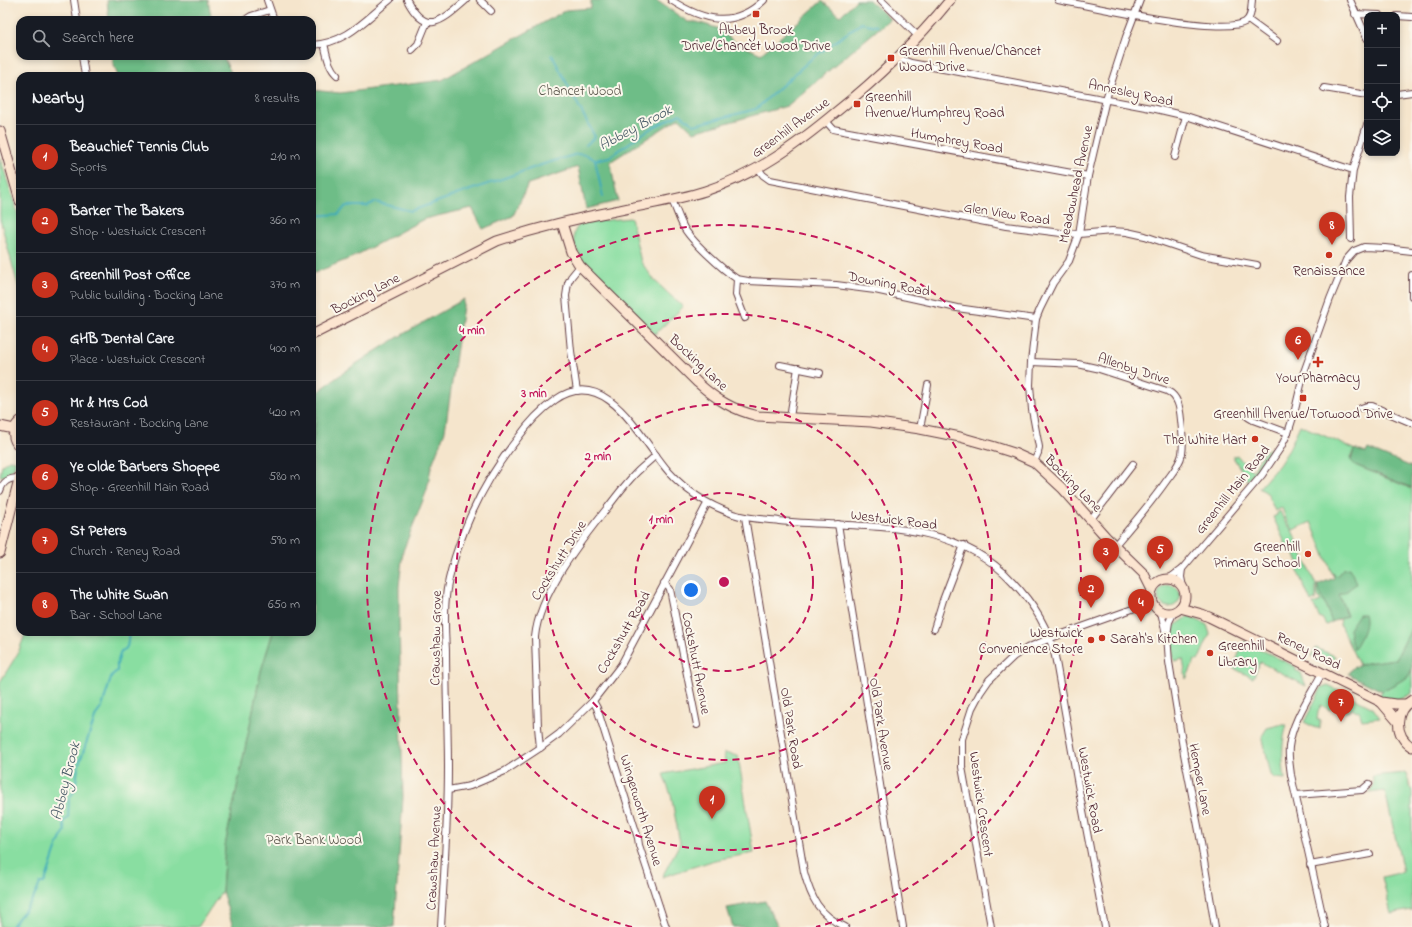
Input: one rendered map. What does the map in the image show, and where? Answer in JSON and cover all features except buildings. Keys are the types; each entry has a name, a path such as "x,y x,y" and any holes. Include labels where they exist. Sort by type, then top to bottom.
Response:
{"street":[{"path":"74,0 76,16"},
{"path":"267,0 272,16"},
{"path":"316,45 324,44 339,39 354,30 370,19 390,0"},
{"path":"407,0 419,18 427,22 434,23 466,0"},
{"path":"480,0 491,10"},
{"path":"671,0 703,17 715,20 729,19 740,16 751,11 764,0"},
{"path":"881,0 919,37"},
{"name":"Greenhill Avenue","path":"562,223 672,200 705,191 758,168 796,144 855,97 919,37 950,0"},
{"path":"1058,0 1134,15 1178,22 1212,25 1239,25 1248,20 1252,0"},
{"name":"Meadowhead Avenue","path":"1034,462 1038,454 1039,447 1031,404 1030,385 1036,319 1053,283 1069,261 1079,234 1088,176 1106,99 1126,36 1140,0"},
{"path":"1350,0 1364,32"},
{"path":"251,16 270,10"},
{"path":"1355,14 1364,14"},
{"path":"1400,16 1412,17"},
{"path":"1248,20 1277,42"},
{"path":"412,50 418,44 427,22"},
{"path":"324,44 329,62 337,75"},
{"name":"Annesley Road","path":"898,58 911,63 1106,99 1186,116 1353,170"},
{"path":"83,60 84,72"},
{"path":"1324,88 1364,95"},
{"path":"1400,94 1412,92"},
{"path":"1175,157 1186,116"},
{"name":"Humphrey Road","path":"826,121 833,129 1088,176"},
{"path":"0,131 16,187"},
{"path":"1351,239 1350,197 1353,170 1364,135"},
{"name":"Glen View Road","path":"758,168 763,175 770,180 998,225 1079,234 1106,231 1127,232 1145,236 1201,255 1257,265"},
{"path":"672,200 687,233 720,266 737,279 736,295 745,318"},
{"name":"Bocking Lane","path":"316,333 497,241 562,223 571,252 580,266 713,396 741,412 758,416 871,422 920,429 960,437 992,446 1034,462 1063,489 1144,574 1152,590"},
{"name":"Greenhill Main Road","path":"1165,579 1182,569 1262,475 1278,453 1288,433 1304,372 1330,299 1346,260 1354,251 1364,247 1412,251"},
{"path":"577,391 571,351 566,296 568,283 580,266"},
{"path":"1412,275 1412,296"},
{"name":"Downing Road","path":"737,279 836,285 875,290 957,308 1036,319"},
{"name":"Allenby Drive","path":"1031,362 1078,364 1096,368 1168,391 1176,398 1181,413 1183,444 1180,461 1146,509 1115,545"},
{"path":"780,365 820,374"},
{"path":"790,417 798,368"},
{"path":"920,429 928,385"},
{"name":"Westwick Road","path":"577,391 594,393 606,397 616,404 680,484 707,504 735,515 745,517 927,533 947,538 964,545 992,563 1008,576 1031,604 1051,638 1105,927"},
{"name":"Crawshaw Grove","path":"448,790 445,610 448,580 459,544 477,500 496,466 509,448 532,421 552,402 567,393 577,391"},
{"path":"1361,408 1372,406 1412,423"},
{"path":"1248,417 1288,433"},
{"path":"0,426 14,429"},
{"path":"16,426 14,429 14,438 16,441"},
{"name":"Cockshutt Drive","path":"540,748 535,637 541,610 576,549 638,471 656,455"},
{"path":"1091,519 1133,464"},
{"path":"0,491 5,481 16,478"},
{"path":"0,554 16,492"},
{"name":"Cockshutt Road","path":"448,790 470,786 505,771 559,734 593,701 621,665 707,504"},
{"name":"Old Park Road","path":"745,517 804,872 813,899 819,908 828,917 845,927"},
{"name":"Old Park Avenue","path":"838,524 903,927"},
{"path":"934,629 943,600 964,545"},
{"path":"1182,569 1181,577 1186,596 1183,605 1170,613 1161,612 1152,602 1152,590 1154,586 1165,579 1176,581 1183,587"},
{"name":"Bocking Lane","path":"1144,574 1155,579 1165,579"},
{"name":"Cockshutt Avenue","path":"664,583 670,589 697,725"},
{"name":"Reney Road","path":"1186,596 1190,603 1202,614 1381,702 1395,704 1409,702"},
{"name":"Westwick Crescent","path":"991,927 962,767 962,739 972,708 989,680 1013,658 1027,648 1152,602"},
{"name":"Reney Road","path":"1177,610 1202,614"},
{"name":"Hemper Lane","path":"1167,635 1169,622 1177,610"},
{"name":"Hemper Lane","path":"1161,612 1167,635 1169,662 1184,754 1215,927"},
{"path":"1322,673 1292,733 1289,752 1291,775 1325,927"},
{"name":"Wingerworth Avenue","path":"593,701 599,715 666,927"},
{"name":"Reney Road","path":"1381,702 1398,722"},
{"path":"1409,702 1399,715 1398,722 1400,733 1406,743 1411,747"},
{"path":"1296,795 1362,790 1368,784"},
{"name":"Crawshaw Avenue","path":"441,927 448,790"},
{"path":"1310,865 1370,854"}],"green space":[{"path":"107,0 208,0 211,16 109,16"},
{"name":"Chancet Wood","path":"591,0 656,0 688,22 697,22 717,28 735,42 761,54 822,1 840,16 856,0 869,0 890,19 787,106 694,132 679,118 610,162 618,201 586,209 578,167 528,184 513,216 483,229 472,208 424,219 353,257 316,272 316,90 340,93 442,80 566,10 591,8"},
{"path":"113,60 225,60 231,72 116,72"},
{"path":"0,157 16,208 16,278 0,219"},
{"path":"631,218 641,262 655,281 683,307 655,334 585,264 578,253 574,241 575,230 585,222"},
{"name":"Park Bank Wood","path":"464,299 445,431 431,467 427,490 403,551 399,586 403,798 394,927 233,927 222,891 225,846 261,671 272,636 316,636 316,417 319,391 371,354"},
{"path":"319,391 316,417 316,392"},
{"path":"1300,425 1354,449 1351,457 1355,465 1412,489 1412,627 1396,659 1359,665 1340,625 1341,618 1347,616 1339,595 1347,591 1343,569 1337,576 1332,573 1311,522 1293,530 1287,522 1282,508 1275,511 1267,493 1259,488 1279,465 1288,451"},
{"path":"1272,448 1273,449 1248,481 1233,457 1237,455 1253,471 1265,451"},
{"path":"1354,449 1366,453 1368,449 1412,467 1412,488 1355,465 1351,461"},
{"path":"9,460 16,461 14,468 6,476 0,476 2,465"},
{"path":"1280,511 1285,522 1292,530 1316,585 1316,599 1311,602 1296,568 1300,566 1295,556 1295,549 1288,549 1273,517"},
{"path":"1349,568 1356,584 1339,595 1347,616 1332,622 1317,585 1334,578 1332,573 1337,576 1343,569"},
{"path":"1169,585 1177,588 1180,596 1177,604 1169,607 1161,604 1158,596 1161,588"},
{"path":"1317,585 1332,622 1326,625 1322,618 1320,618 1313,604 1321,601 1318,596"},
{"path":"1359,614 1364,614 1365,623 1361,636 1354,649 1351,642 1349,629"},
{"path":"1189,616 1207,625 1210,634 1198,661 1195,660 1186,679 1183,659 1174,661 1170,629"},
{"path":"1412,627 1412,669 1408,677 1382,691 1348,674 1352,668 1366,663 1396,659"},
{"path":"24,636 272,636 261,671 225,846 222,891 198,927 0,927 0,682 18,653"},
{"path":"1244,641 1296,667 1295,670 1301,673 1306,686 1260,662 1253,678 1233,668"},
{"path":"1316,648 1335,656 1331,666 1311,656"},
{"path":"1412,669 1412,693 1395,700 1378,698 1382,691 1408,677"},
{"path":"1328,685 1373,708 1380,718 1362,720 1359,711 1357,712 1350,708 1350,710 1344,712 1342,708 1339,709 1335,704 1330,710 1321,705 1317,720 1320,720 1320,728 1316,728 1304,722 1322,687"},
{"path":"1287,725 1283,752 1285,779 1275,778 1271,775 1262,736 1267,728"},
{"path":"724,753 738,756 754,853 715,860 662,877 680,843 671,795 663,774 725,763"},
{"path":"1406,773 1412,792 1412,911 1391,914 1382,877 1403,872 1385,791 1369,793 1373,784 1372,776"},
{"path":"765,901 778,927 733,927 727,908"}],"waterway":[{"name":"Abbey Brook","path":"316,216 339,214 346,206 367,206 375,202 411,211 544,164 577,154 587,155 595,160 609,157 648,130 680,114 694,125 756,109 810,60 861,23 877,26"},
{"path":"552,55 595,137 586,145"},
{"path":"595,160 603,197"},
{"name":"Abbey Brook","path":"11,927 32,901 40,883 44,883 47,877 58,843 65,831 63,822 68,818 69,799 75,790 78,767 96,715 102,707 112,675 117,671 117,664 121,651 126,648 129,636"}],"place":[{"name":"Abbey Brook Drive/Chancet Wood Drive","path":"756,14"},
{"name":"Greenhill Avenue/Chancet Wood Drive","path":"891,58"},
{"name":"Greenhill Avenue/Humphrey Road","path":"857,104"},
{"name":"The White Swan","path":"1332,245"},
{"name":"Renaissance","path":"1329,255"},
{"name":"Ye Olde Barbers Shoppe","path":"1298,360"},
{"name":"YourPharmacy","path":"1318,362"},
{"name":"Greenhill Avenue/Torwood Drive","path":"1303,398"},
{"name":"The White Hart","path":"1255,439"},
{"name":"Greenhill Primary School","path":"1308,554"},
{"name":"Mr & Mrs Cod","path":"1160,569"},
{"name":"Greenhill Post Office","path":"1106,571"},
{"name":"Barker The Bakers","path":"1091,608"},
{"name":"GHB Dental Care","path":"1141,622"},
{"name":"Sarah's Kitchen","path":"1102,638"},
{"name":"Westwick Convenience Store","path":"1091,640"},
{"name":"Greenhill Library","path":"1210,653"},
{"name":"St Peters","path":"1341,722"},
{"name":"Beauchief Tennis Club","path":"712,819"}]}
